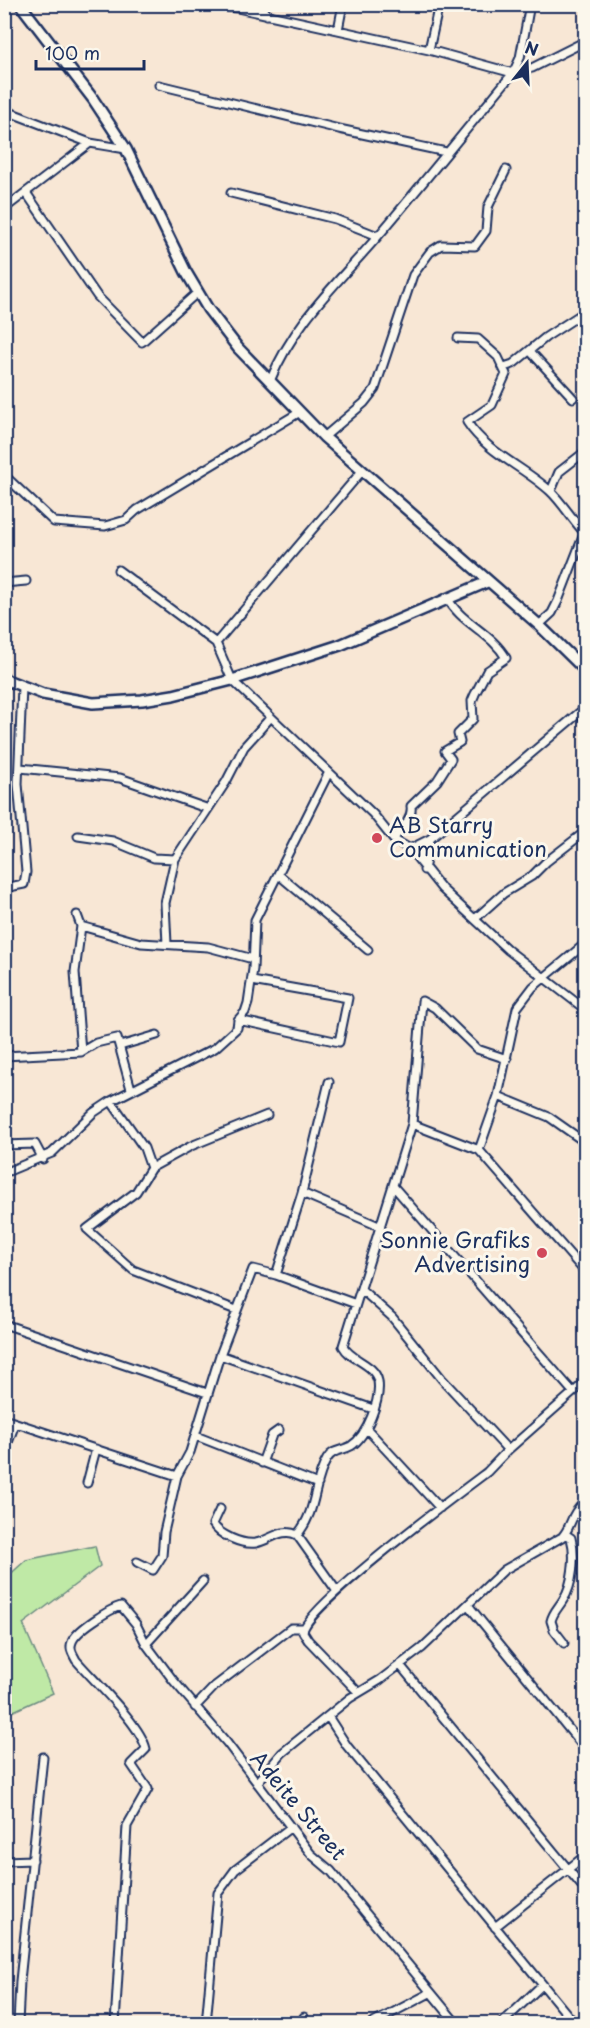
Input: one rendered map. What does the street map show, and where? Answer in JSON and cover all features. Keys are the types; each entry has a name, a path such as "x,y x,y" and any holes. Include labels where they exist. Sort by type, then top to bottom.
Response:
{"street":[{"path":"20,4 93,99 126,149 198,292 238,348 324,437 486,582 539,625 585,671"},
{"path":"199,4 237,8 338,30 429,50 513,73 532,68 585,41"},
{"path":"261,4 267,15"},
{"path":"338,30 343,4"},
{"path":"429,50 439,4"},
{"path":"270,381 288,343 306,315 378,236 513,73 520,58 530,4"},
{"path":"159,85 339,129 446,152"},
{"path":"4,110 90,143 126,149"},
{"path":"4,209 27,194 90,143"},
{"path":"324,437 364,403 375,389 413,275 430,252 441,245 475,246 486,231 488,207 506,170"},
{"path":"231,193 335,219 378,236"},
{"path":"27,194 97,296 142,342 198,292"},
{"path":"504,367 513,364 565,323 585,311"},
{"path":"458,338 478,339 498,357 506,374 492,405 467,422 482,441 550,491 584,530 558,601 552,613 539,625"},
{"path":"530,351 573,398"},
{"path":"4,475 54,522 113,525 300,412"},
{"path":"550,491 559,472 585,452"},
{"path":"216,643 362,471"},
{"path":"118,570 216,643 232,680 328,774 373,814 393,839 410,849 424,870 442,889 508,950 546,977 585,1010"},
{"path":"4,583 26,581"},
{"path":"4,679 22,687 93,703 173,695 232,680 340,645 486,582"},
{"path":"393,839 407,822 412,812 411,806 437,781 452,759 445,751 460,742 458,734 473,719 471,701 487,672 506,658 481,629 457,613 447,597"},
{"path":"4,888 24,884 26,872 19,807 22,687"},
{"path":"410,849 430,839 585,707"},
{"path":"167,944 165,903 175,859 206,808 226,782 244,747 271,717"},
{"path":"20,768 120,778 206,808"},
{"path":"4,1173 44,1159 60,1148 93,1113 131,1089 224,1042 237,1028 238,1020 245,1012 252,981 255,920 328,774"},
{"path":"476,918 504,892 532,876 585,831"},
{"path":"78,836 113,842 154,858 175,859"},
{"path":"424,870 430,839"},
{"path":"279,875 368,950"},
{"path":"76,915 81,926 75,972 81,1052"},
{"path":"81,926 141,943 208,947 253,959"},
{"path":"479,1150 498,1096 517,1008 527,993 585,944"},
{"path":"238,1020 339,1042 348,998 252,981"},
{"path":"297,1535 312,1512 318,1484 329,1456 350,1447 367,1430 378,1396 375,1375 343,1346 412,1124 422,1001 435,1008 477,1049 507,1059"},
{"path":"120,1046 157,1035"},
{"path":"4,1056 81,1052 96,1044 117,1038 131,1089"},
{"path":"276,1275 302,1193 329,1082"},
{"path":"498,1096 549,1117 585,1143"},
{"path":"111,1101 144,1148 151,1168"},
{"path":"236,1310 133,1270 87,1229 136,1192 151,1168 191,1146 267,1115"},
{"path":"412,1124 479,1150 585,1273"},
{"path":"4,1145 36,1144 44,1159"},
{"path":"394,1187 573,1392"},
{"path":"302,1193 381,1227"},
{"path":"137,1562 153,1570 161,1560 164,1532 177,1476 185,1466 220,1355 253,1269 356,1304"},
{"path":"362,1290 392,1317 442,1379 508,1450"},
{"path":"4,1324 207,1393"},
{"path":"220,1355 373,1409"},
{"path":"303,1628 311,1616 336,1590 487,1472 508,1450 585,1381"},
{"path":"4,1419 177,1476"},
{"path":"4,1453 15,1424"},
{"path":"262,1462 272,1435 279,1430"},
{"path":"367,1430 440,1508"},
{"path":"196,1436 318,1484"},
{"path":"87,1483 96,1449"},
{"path":"257,1784 282,1753 329,1718 358,1692 366,1690 400,1665 504,1570 565,1534 572,1514 585,1500"},
{"path":"220,1509 213,1524 217,1531 233,1538 254,1543 286,1532 297,1535 336,1590"},
{"path":"564,1643 554,1630 551,1621 567,1593 572,1567 573,1544 571,1538 565,1534"},
{"path":"146,1644 203,1581"},
{"path":"468,1605 585,1750"},
{"name":"Adeite Street","path":"116,2024 127,1826 148,1789 130,1764 146,1749 144,1740 130,1721 76,1660 71,1650 71,1643 76,1634 121,1606 136,1624 146,1644 310,1854 331,1871 457,2024"},
{"path":"195,1707 215,1686 291,1628 303,1628"},
{"path":"303,1628 308,1640 358,1692"},
{"path":"400,1665 585,1891"},
{"path":"329,1718 347,1746 575,2024"},
{"path":"18,2024 20,1982 43,1757"},
{"path":"206,2024 218,1893 235,1870 291,1827"},
{"path":"495,1927 585,1855"},
{"path":"4,1861 33,1860"},
{"path":"501,2024 542,1985"},
{"path":"371,2024 430,1993"}],"green space":[{"path":"95,1546 100,1566 23,1624 53,1693 5,1715 5,1579 26,1560"}],"place":[{"name":"AB Starry Communication","path":"377,838"},
{"name":"Sonnie Grafiks Advertising","path":"542,1253"}]}
